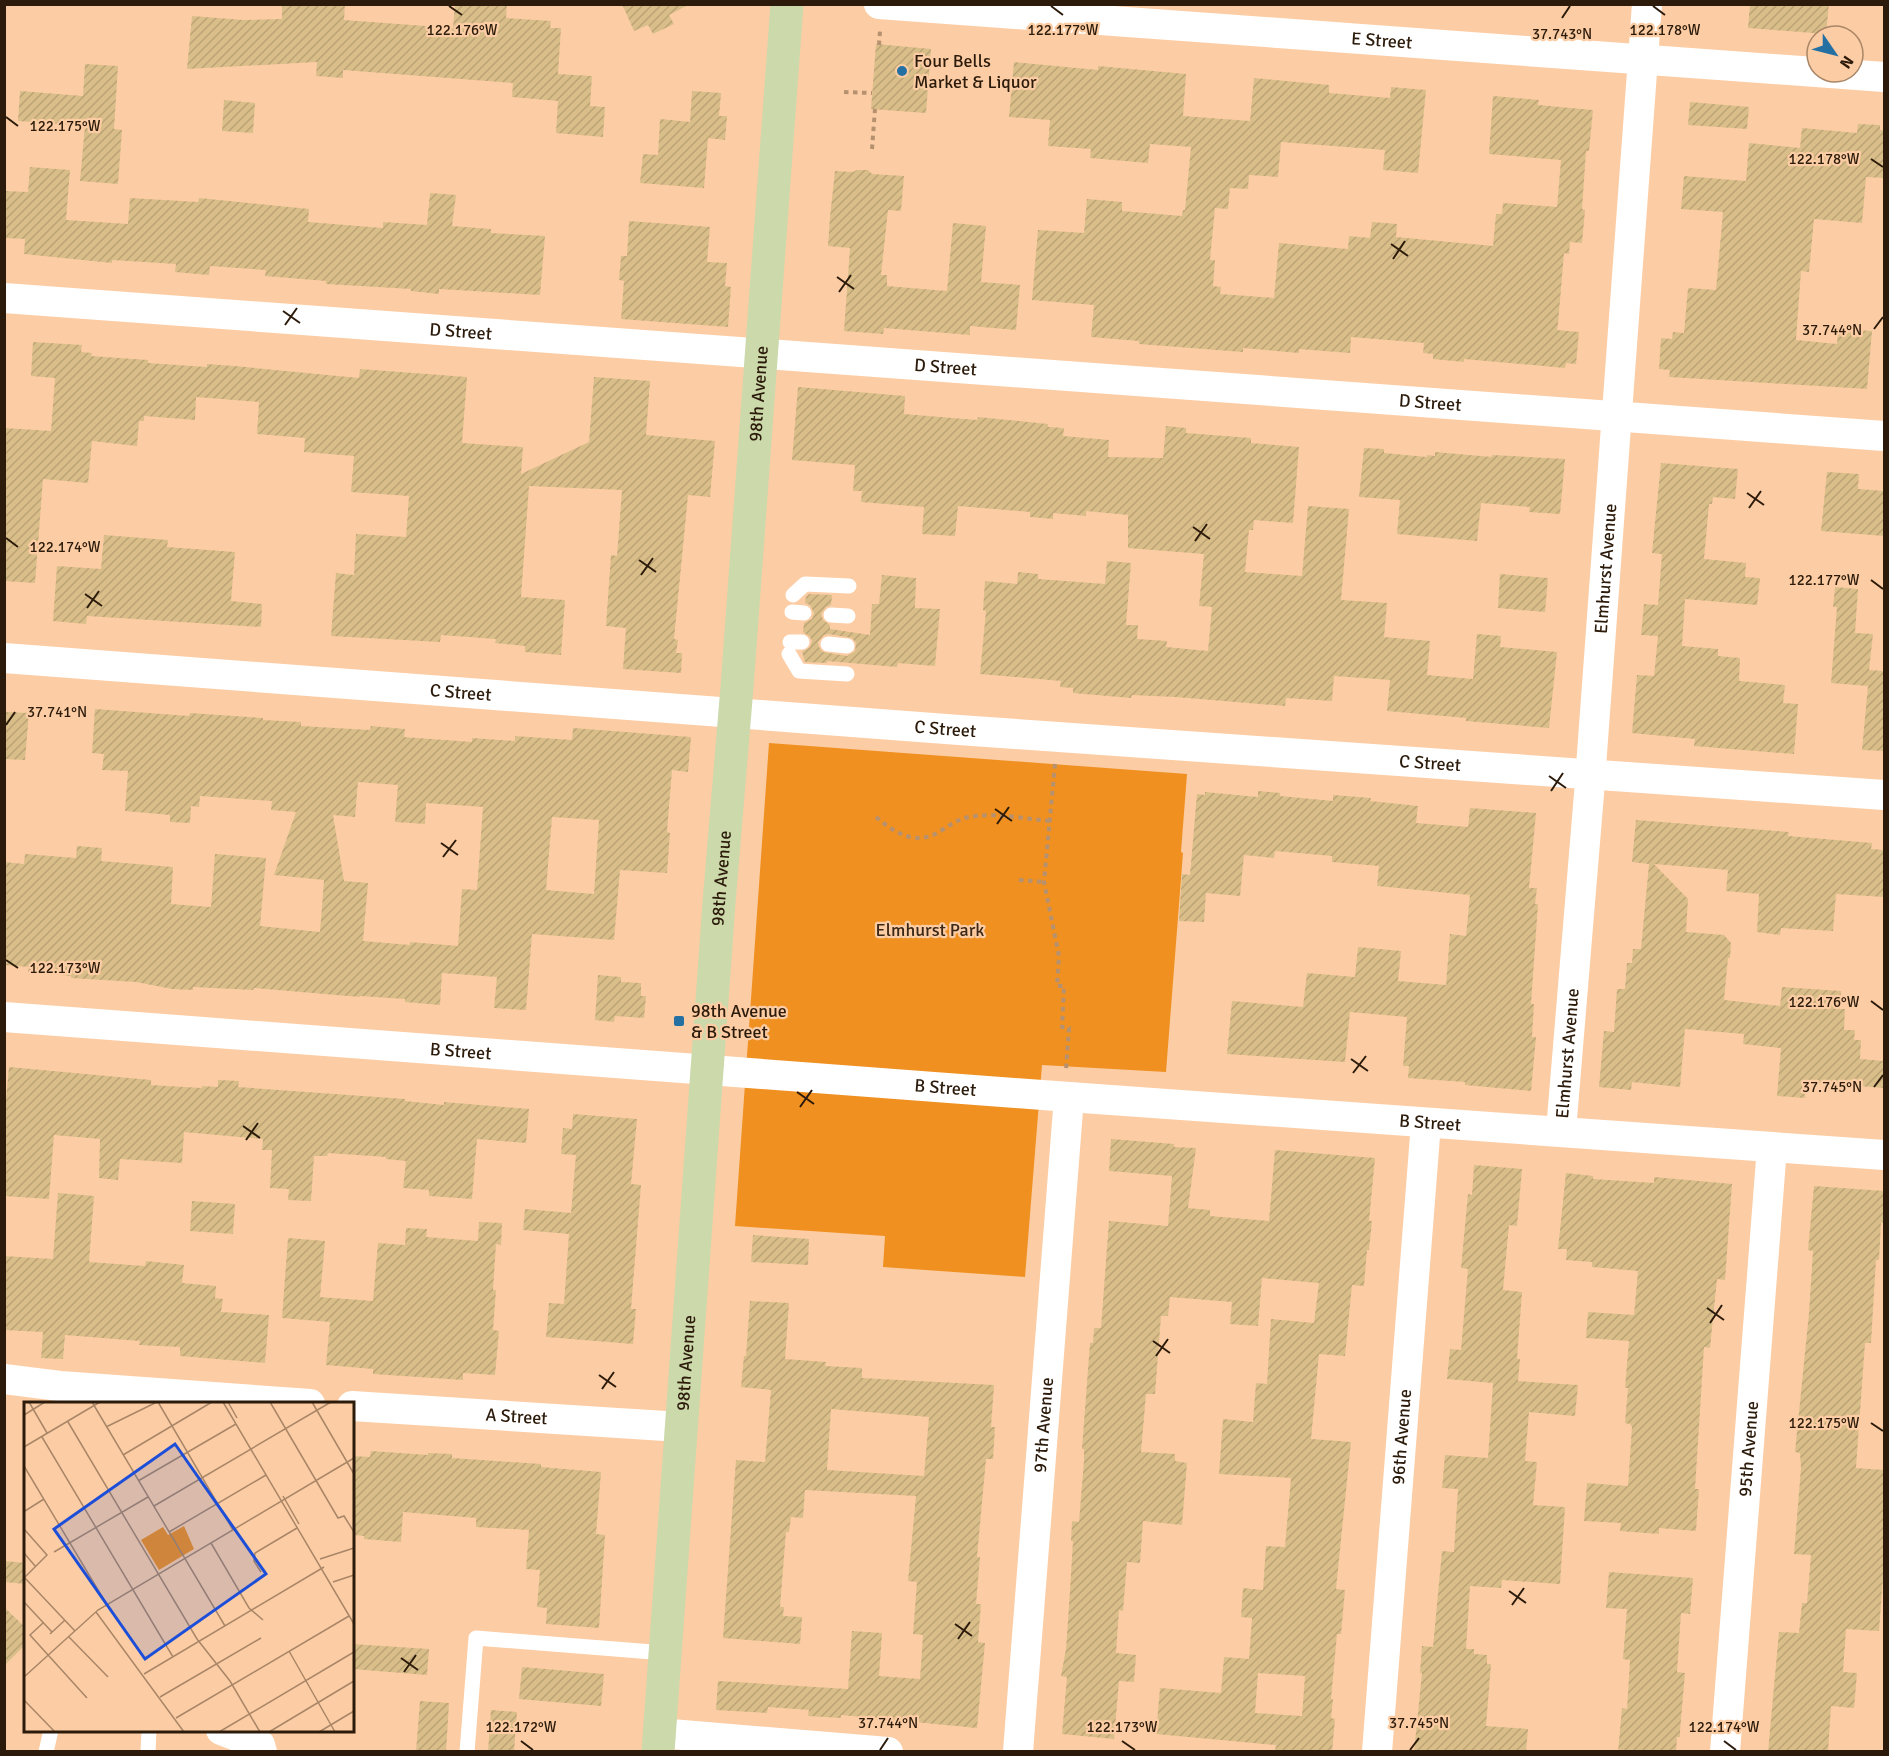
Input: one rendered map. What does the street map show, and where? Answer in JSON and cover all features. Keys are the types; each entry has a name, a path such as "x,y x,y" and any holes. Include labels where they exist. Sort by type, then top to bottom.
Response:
{"main road":[{"name":"98th Avenue","path":"659,1742 787,4"}],"street":[{"name":"E Street","path":"879,4 1884,77"},
{"name":"Elmhurst Avenue","path":"1561,1131 1590,775 1647,4"},
{"name":"D Street","path":"4,298 1884,436"},
{"name":"C Street","path":"4,658 1884,795"},
{"name":"B Street","path":"4,1017 707,1068 1069,1097 1884,1155"},
{"name":"97th Avenue","path":"1018,1752 1069,1097"},
{"name":"96th Avenue","path":"1377,1752 1425,1123"},
{"name":"95th Avenue","path":"1725,1752 1772,1147"},
{"path":"4,1379 59,1395 254,1402"},
{"name":"A Street","path":"354,1406 681,1426"},
{"path":"229,1732 260,1745 262,1752"},
{"path":"659,1742 888,1752"}],"lane":[{"path":"793,595 805,584 849,586"},
{"path":"831,615 848,616"},
{"path":"828,644 847,646"},
{"path":"794,646 799,671 847,674"},
{"path":"467,1752 476,1638 665,1653"},
{"path":"46,1752 51,1732"},
{"path":"148,1752 150,1732"}],"path":[{"path":"844,92 872,93"},
{"path":"872,149 875,109"},
{"path":"1058,736 1044,882 1059,956 1057,986 1064,986 1062,1027 1069,1028 1065,1069 1069,1097"},
{"path":"876,817 901,835 913,839 933,836 958,820 976,815 1050,821"},
{"path":"1019,880 1044,882"}],"green space":[{"name":"Elmhurst Park","path":"769,743 1187,774 1166,1072 1042,1065 1025,1277 883,1267 885,1236 735,1226"}],"building":[{"path":"282,4 345,4 344,20 453,28 455,4 507,4 506,18 551,21 550,28 561,28 558,74 592,76 590,106 605,107 603,137 556,133 558,101 512,97 513,83 343,70 343,78 316,76 317,62 187,69 192,16 243,20 282,19"},
{"path":"622,4 690,4 669,15 674,24 653,34 648,25 634,31"},
{"path":"1750,4 1829,4 1827,24 1805,24 1805,32 1748,28"},
{"name":"Four Bells Market & Liquor","path":"876,44 931,49 926,113 871,109"},
{"path":"1014,62 1098,70 1098,66 1186,74 1183,116 1250,121 1254,78 1329,85 1329,93 1390,98 1391,87 1426,90 1418,173 1383,170 1385,150 1281,142 1278,177 1249,175 1248,189 1230,188 1228,209 1215,208 1210,260 1215,260 1213,286 1221,287 1220,294 1274,298 1279,243 1348,249 1349,236 1370,238 1372,222 1397,224 1396,237 1493,246 1496,214 1502,214 1503,203 1557,207 1561,160 1489,154 1493,96 1539,100 1538,105 1593,110 1589,151 1586,151 1582,243 1570,242 1569,254 1564,253 1557,330 1579,332 1576,364 1566,363 1565,368 1464,359 1464,362 1433,359 1433,354 1423,353 1424,343 1351,337 1350,353 1299,349 1299,353 1243,348 1243,352 1139,344 1139,341 1091,337 1094,305 1032,300 1038,230 1084,233 1087,199 1122,202 1122,211 1182,216 1185,210 1191,147 1150,144 1148,163 1090,158 1091,149 1048,146 1050,120 1009,117"},
{"path":"85,64 118,66 114,129 122,130 118,184 80,181 85,126 18,121 20,91 83,96"},
{"path":"692,91 721,93 719,116 727,116 725,140 708,138 704,188 640,183 643,154 658,155 660,119 690,122"},
{"path":"224,100 255,103 253,133 222,131"},
{"path":"1690,102 1749,107 1747,129 1688,125"},
{"path":"1858,124 1880,125 1880,130 1884,130 1884,178 1866,177 1862,223 1814,219 1809,272 1801,271 1796,340 1837,344 1838,329 1872,331 1867,389 1669,377 1670,370 1659,369 1661,338 1672,339 1673,332 1684,333 1688,288 1716,290 1723,212 1681,209 1684,176 1746,181 1749,143 1800,148 1802,128 1857,133"},
{"path":"30,167 70,170 66,220 128,224 130,198 198,202 199,198 309,209 308,222 383,228 383,222 427,225 430,193 456,195 452,226 491,229 491,233 545,236 540,295 439,289 439,294 411,291 411,289 326,284 326,281 265,276 266,270 210,266 209,275 175,272 176,264 112,260 112,263 24,254 25,239 4,238 4,191 28,192"},
{"path":"868,170 872,174 904,176 901,211 888,210 881,275 887,275 887,286 947,291 953,223 986,226 981,282 1020,285 1016,330 970,326 970,335 884,328 883,334 844,331 850,248 828,246 830,217 835,171 853,172"},
{"path":"629,221 710,227 707,262 727,263 725,286 731,287 728,327 621,319 624,281 619,280 621,256 627,256"},
{"path":"33,342 82,345 81,352 92,353 91,356 148,360 148,363 207,367 207,364 359,378 360,369 467,377 462,443 523,447 521,474 589,442 594,377 650,381 646,435 715,441 710,497 688,495 674,639 678,640 676,653 682,653 681,673 623,669 626,628 606,626 611,555 617,556 622,490 529,486 521,597 565,600 561,655 525,652 525,646 495,643 496,639 441,635 440,642 331,636 336,573 354,575 356,534 406,537 409,496 351,492 354,456 304,452 305,438 257,434 259,402 196,397 195,420 144,416 144,421 139,421 137,446 92,441 88,483 43,479 35,583 4,581 4,428 51,431 55,378 31,376"},
{"path":"798,387 905,396 904,414 977,420 978,417 1048,424 1048,427 1064,428 1063,436 1109,440 1108,457 1163,458 1166,426 1186,428 1186,433 1251,438 1251,443 1299,447 1293,523 1254,520 1253,530 1249,530 1245,572 1302,576 1308,506 1349,509 1341,600 1387,603 1384,637 1430,641 1427,675 1473,679 1477,634 1501,636 1500,647 1557,652 1549,728 1387,711 1390,680 1334,676 1332,701 1286,698 1285,706 1175,697 1132,695 1131,698 1073,693 1073,688 1060,687 1061,681 980,674 986,611 983,610 985,581 1017,584 1018,572 1038,574 1038,579 1105,584 1107,561 1131,563 1126,625 1138,625 1137,639 1167,641 1166,647 1208,651 1212,607 1199,606 1204,554 1128,548 1128,515 1086,511 1086,516 1053,513 1053,519 1030,517 1030,512 958,506 955,536 922,534 924,507 861,502 862,491 853,491 855,465 792,460"},
{"path":"1364,448 1384,449 1384,453 1427,457 1427,455 1435,456 1435,452 1492,457 1492,455 1565,459 1560,514 1529,512 1530,507 1481,503 1477,541 1397,534 1400,500 1359,497"},
{"path":"1661,463 1738,469 1735,499 1713,497 1712,504 1709,504 1704,559 1746,563 1745,577 1760,578 1757,605 1685,599 1682,646 1718,649 1718,656 1740,658 1739,681 1785,685 1783,703 1798,704 1794,754 1694,746 1695,739 1632,733 1637,675 1654,676 1658,636 1641,635 1644,604 1658,605 1662,554 1652,553"},
{"path":"1827,472 1859,474 1858,489 1884,491 1884,536 1821,531"},
{"path":"104,535 168,540 167,547 235,552 231,601 262,604 261,627 87,616 86,624 53,621 57,566 101,569"},
{"path":"1500,574 1548,578 1545,612 1498,608"},
{"path":"882,575 916,578 915,608 940,609 935,666 898,663 897,667 827,661 827,663 805,662 802,652 810,647 812,641 803,632 804,623 812,619 814,613 810,605 805,603 809,594 832,595 831,605 826,607 821,614 823,620 830,625 830,629 870,635 872,604 879,604","holes":["829,634 852,638 856,643 855,651 847,656 823,652 818,642 824,635"]},
{"path":"1835,587 1858,589 1855,633 1873,634 1869,670 1884,671 1884,751 1862,750 1868,686 1831,683 1837,607 1833,607"},
{"path":"95,709 189,716 190,713 263,718 263,720 301,722 301,726 370,730 371,726 405,729 404,737 472,742 472,738 515,741 515,736 572,740 573,728 691,737 688,772 672,770 667,832 670,833 667,873 620,870 614,940 532,934 526,1010 494,1008 497,977 442,973 440,1005 405,1002 405,999 254,988 253,990 193,987 193,990 172,989 136,982 71,978 71,976 28,972 29,967 4,965 4,862 24,864 25,854 76,858 77,846 102,848 101,861 173,867 171,904 211,907 215,854 266,858 260,926 320,932 324,880 274,875 296,812 271,810 272,801 200,796 199,807 191,806 190,823 170,822 170,815 125,811 128,771 102,770 104,754 92,753","holes":["358,782 398,785 395,822 425,824 426,803 483,807 477,890 462,889 458,946 363,941 368,883 344,881 333,815 355,817","552,817 599,820 594,894 546,890"]},
{"path":"4,712 29,713 25,760 4,759"},
{"path":"1258,791 1280,793 1280,796 1333,801 1333,795 1371,798 1370,801 1418,806 1416,823 1468,827 1470,808 1536,813 1529,888 1537,888 1535,904 1538,904 1531,1004 1534,1004 1532,1037 1536,1037 1531,1091 1465,1085 1465,1082 1408,1078 1409,1066 1403,1066 1407,1017 1350,1012 1345,1062 1227,1054 1232,1001 1303,1007 1307,973 1355,977 1358,947 1401,951 1398,981 1446,985 1450,934 1466,936 1470,895 1377,886 1379,866 1332,862 1332,856 1275,851 1274,858 1244,855 1240,896 1206,893 1204,922 1179,921 1182,874 1190,875 1197,794 1205,795 1205,792 1258,797"},
{"path":"1636,820 1789,832 1788,836 1872,843 1871,849 1884,850 1884,897 1836,894 1833,931 1781,928 1780,935 1757,932 1759,894 1726,891 1728,870 1654,864 1688,899 1686,932 1724,935 1731,943 1724,1000 1780,1006 1782,987 1841,991 1840,1009 1845,1009 1844,1030 1855,1030 1854,1040 1861,1040 1860,1059 1884,1061 1884,1088 1806,1082 1805,1098 1777,1096 1781,1048 1743,1044 1744,1034 1685,1029 1680,1087 1632,1082 1631,1090 1599,1087 1604,1031 1614,1032 1617,989 1625,989 1627,963 1632,963 1633,949 1641,949 1649,864 1632,862"},
{"path":"598,975 621,977 621,982 641,983 641,996 646,996 644,1018 615,1016 614,1022 595,1020"},
{"path":"9,1067 151,1080 151,1085 202,1088 202,1086 218,1087 218,1080 239,1081 238,1087 405,1099 405,1101 444,1105 444,1102 529,1109 526,1143 477,1139 472,1199 429,1196 429,1190 403,1188 406,1161 386,1159 386,1157 328,1153 327,1156 314,1156 311,1201 288,1200 289,1189 270,1188 272,1150 262,1150 263,1139 184,1132 182,1163 120,1159 118,1180 99,1178 100,1139 54,1135 49,1199 4,1196 4,1121"},
{"path":"573,1114 637,1119 631,1184 641,1185 631,1309 636,1309 633,1344 546,1337 549,1303 564,1304 569,1234 523,1230 525,1209 571,1213 576,1155 561,1154 563,1128 572,1129"},
{"path":"1111,1139 1196,1148 1188,1208 1210,1210 1210,1216 1269,1221 1275,1150 1375,1158 1369,1221 1372,1221 1364,1286 1352,1285 1345,1356 1319,1354 1311,1439 1351,1442 1336,1589 1345,1590 1341,1634 1337,1634 1331,1699 1333,1699 1331,1718 1335,1719 1332,1752 1275,1751 1276,1745 1156,1734 1160,1688 1221,1693 1224,1657 1249,1659 1252,1618 1241,1617 1243,1588 1263,1590 1266,1546 1285,1547 1291,1478 1219,1474 1223,1419 1253,1422 1256,1383 1267,1384 1271,1319 1314,1323 1319,1283 1262,1278 1258,1326 1230,1324 1232,1302 1170,1297 1168,1316 1161,1316 1155,1394 1146,1394 1141,1452 1175,1454 1175,1461 1187,1463 1182,1525 1143,1521 1140,1563 1127,1562 1123,1611 1119,1610 1116,1653 1136,1655 1134,1682 1119,1681 1114,1739 1062,1734 1067,1677 1061,1676 1066,1649 1073,1541 1071,1541 1072,1521 1079,1522 1090,1343 1093,1343 1094,1328 1101,1328 1109,1221 1168,1226 1172,1176 1109,1171","holes":["1258,1673 1305,1676 1302,1716 1255,1713"]},
{"path":"1474,1165 1522,1169 1517,1226 1509,1225 1503,1290 1522,1292 1517,1359 1520,1359 1518,1381 1578,1385 1575,1416 1529,1412 1525,1461 1537,1462 1533,1505 1565,1507 1560,1584 1502,1580 1501,1588 1470,1586 1466,1649 1474,1649 1474,1654 1487,1655 1487,1664 1491,1664 1486,1726 1528,1729 1526,1752 1414,1752 1422,1673 1420,1673 1422,1646 1433,1647 1442,1551 1454,1552 1458,1489 1442,1488 1445,1455 1488,1458 1493,1383 1447,1379 1450,1349 1461,1350 1468,1269 1461,1268 1468,1194 1472,1195"},
{"path":"1566,1173 1593,1176 1593,1179 1654,1183 1654,1177 1732,1184 1725,1280 1717,1279 1710,1348 1704,1347 1695,1489 1699,1489 1696,1531 1659,1528 1659,1534 1620,1531 1621,1523 1584,1521 1587,1483 1628,1486 1632,1427 1625,1423 1629,1341 1586,1338 1588,1312 1634,1315 1638,1271 1592,1267 1592,1262 1566,1260 1567,1249 1558,1249"},
{"path":"1814,1186 1884,1191 1884,1223 1881,1222 1879,1260 1876,1260 1871,1343 1865,1343 1856,1468 1884,1470 1884,1564 1879,1631 1846,1629 1843,1672 1857,1673 1854,1708 1831,1706 1828,1752 1768,1752 1779,1632 1799,1633 1802,1603 1807,1603 1811,1555 1794,1554 1801,1468 1800,1453 1795,1452 1809,1313 1813,1251 1808,1250"},
{"path":"58,1193 94,1196 89,1262 145,1266 146,1261 184,1265 182,1283 216,1286 215,1298 223,1299 221,1312 269,1315 265,1363 180,1356 180,1347 139,1345 140,1341 65,1335 63,1359 41,1358 43,1332 4,1330 4,1256 53,1259"},
{"path":"192,1201 235,1204 233,1234 190,1231"},
{"path":"479,1222 502,1223 501,1245 496,1244 493,1290 496,1290 493,1330 499,1331 495,1375 463,1373 463,1380 373,1374 373,1369 326,1365 330,1322 282,1318 288,1238 325,1241 320,1297 373,1301 378,1243 405,1245 406,1228 427,1229 426,1237 478,1241"},
{"path":"753,1235 809,1239 808,1265 751,1262"},
{"path":"750,1301 789,1303 785,1359 826,1362 825,1366 862,1368 862,1378 994,1385 991,1427 995,1427 993,1459 986,1459 977,1557 980,1557 976,1604 981,1604 978,1642 985,1643 977,1728 841,1715 841,1718 808,1716 809,1710 768,1707 767,1713 716,1710 718,1681 848,1689 852,1631 882,1633 879,1676 920,1679 923,1635 913,1634 917,1582 908,1581 916,1496 805,1490 803,1518 791,1517 789,1532 786,1532 780,1607 784,1607 783,1616 802,1617 800,1644 723,1638 736,1460 765,1462 771,1390 741,1387 744,1356 746,1356","holes":["831,1409 929,1417 924,1476 827,1470"]},
{"path":"371,1451 428,1455 428,1453 452,1454 452,1458 541,1464 541,1467 601,1472 596,1534 605,1535 599,1628 546,1624 547,1608 537,1607 540,1570 526,1569 529,1530 476,1527 476,1518 403,1512 401,1542 364,1539 364,1536 354,1535 354,1456 370,1457"},
{"path":"4,1561 24,1563 24,1584 4,1582"},
{"path":"1609,1572 1693,1578 1690,1614 1681,1613 1677,1672 1685,1673 1680,1737 1677,1737 1676,1752 1618,1752 1622,1708 1627,1709 1630,1660 1623,1659 1627,1609 1606,1608"},
{"path":"4,1607 24,1626 24,1646 4,1666"},
{"path":"354,1644 429,1649 427,1675 354,1669"},
{"path":"522,1667 604,1674 601,1706 519,1699"},
{"path":"420,1701 449,1703 446,1752 416,1752"},
{"path":"491,1710 517,1712 514,1752 488,1752"}],"place":[{"name":"Four Bells Market & Liquor","path":"902,71"},
{"name":"98th Avenue & B Street","path":"679,1021"}]}
